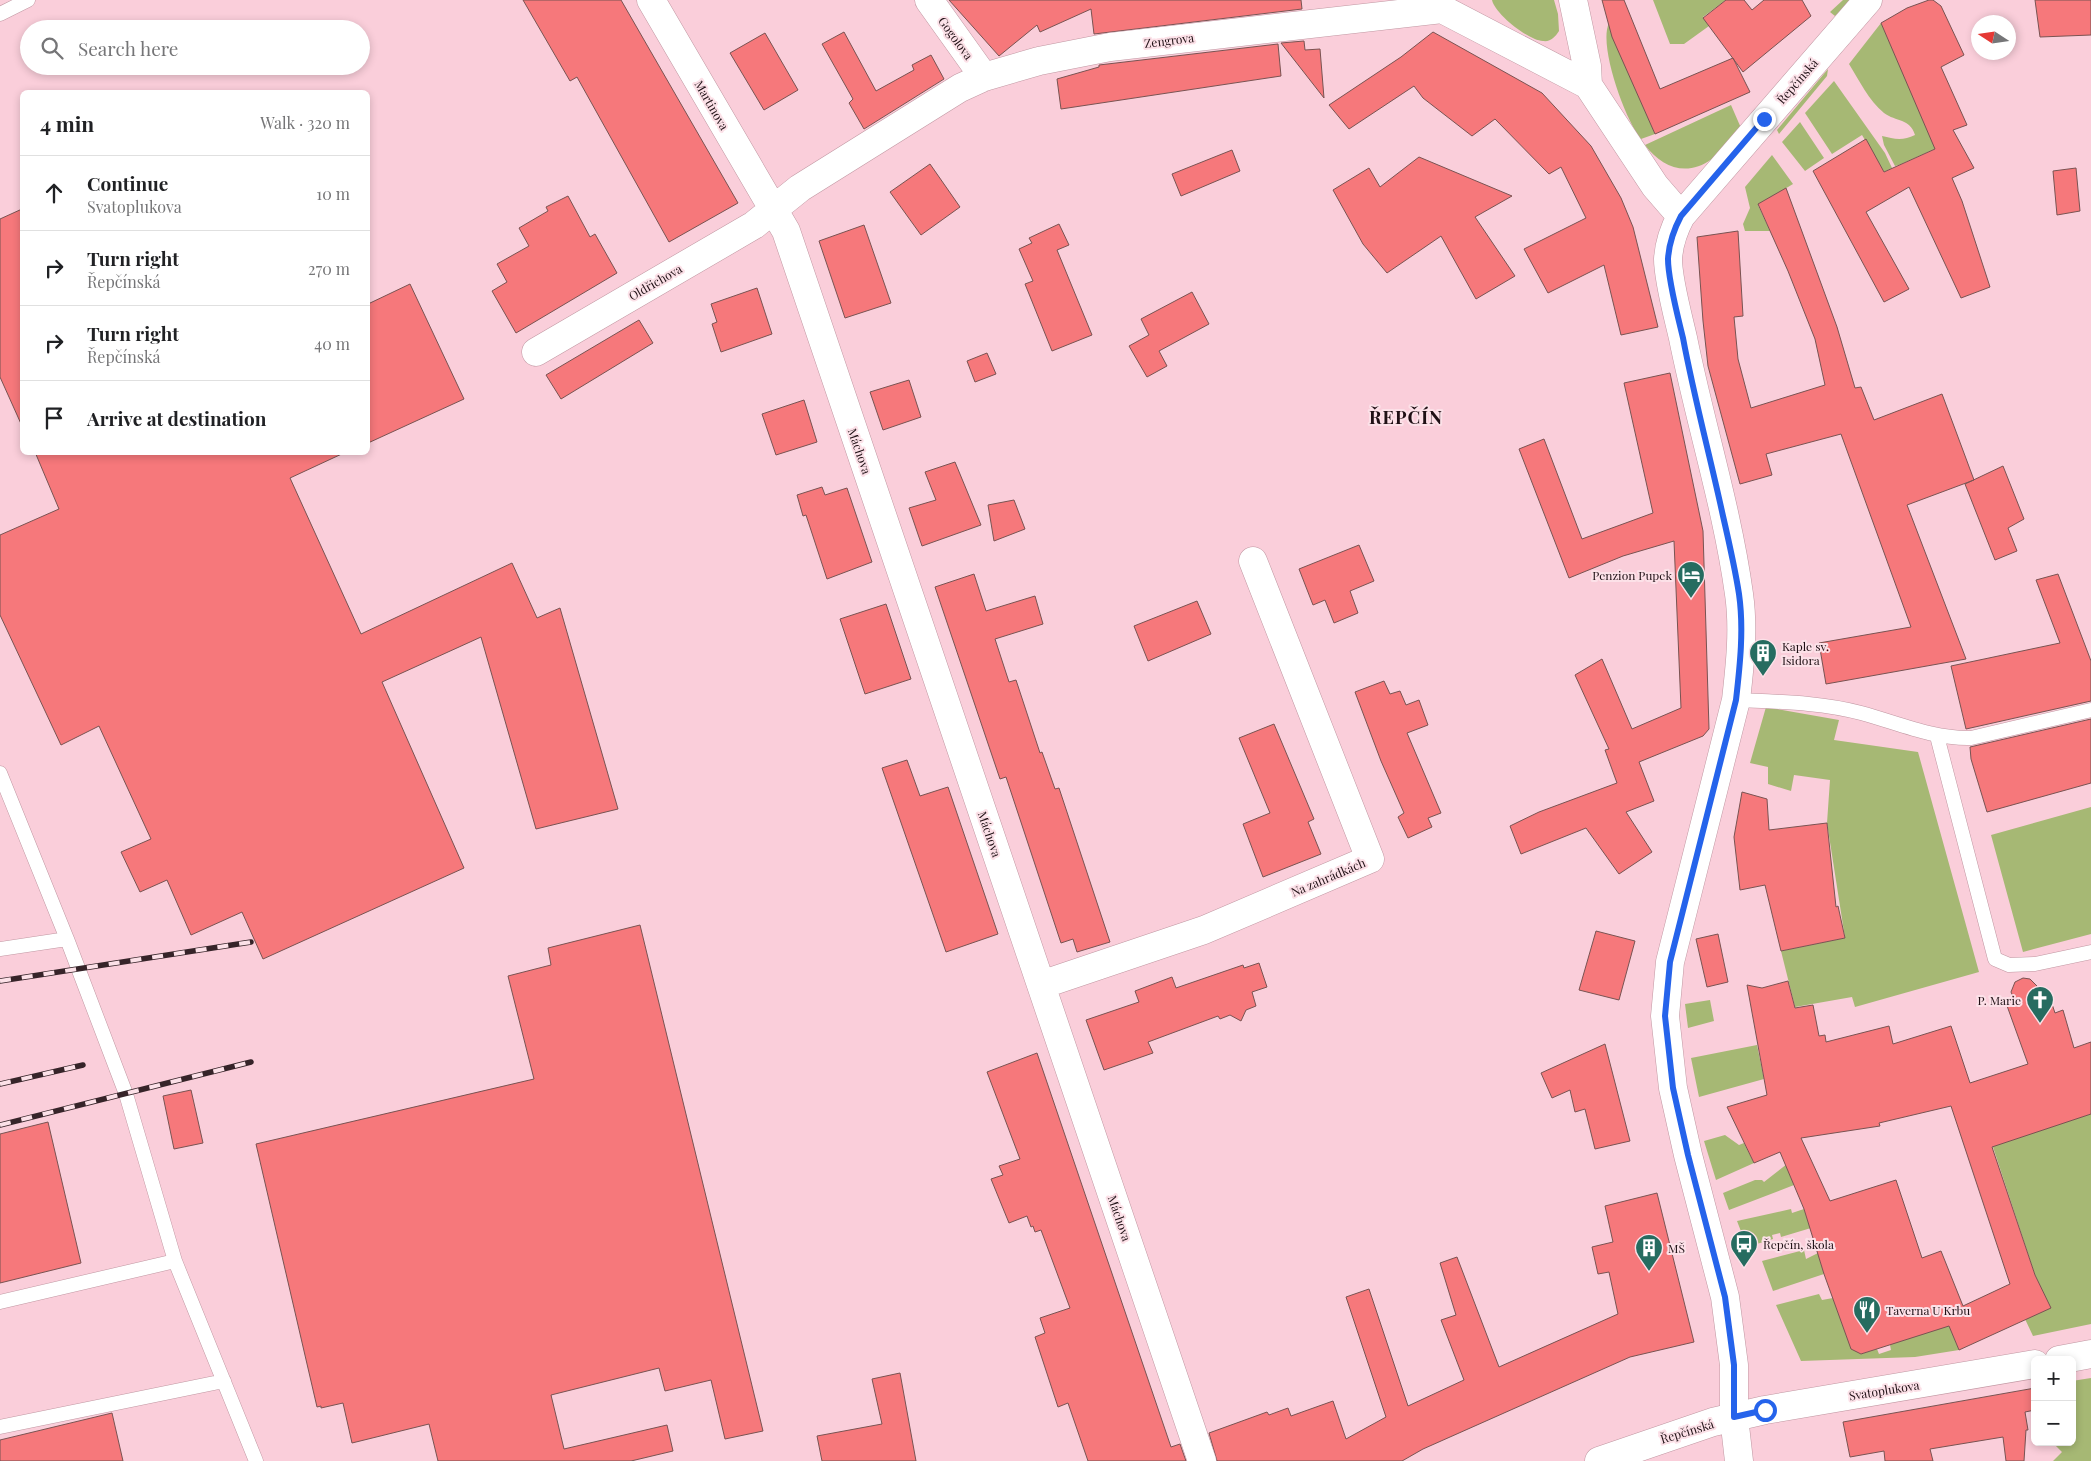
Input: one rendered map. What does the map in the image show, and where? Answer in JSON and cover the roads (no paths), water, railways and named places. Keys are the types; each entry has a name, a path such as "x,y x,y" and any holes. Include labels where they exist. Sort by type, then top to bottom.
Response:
{"street":[{"name":"Martinova","path":"652,0 774,210"},
{"name":"Gogolova","path":"929,0 984,77"},
{"path":"1573,0 1585,59 1588,86 1650,179 1681,216"},
{"name":"Řepčínská","path":"1599,1461 1675,1434 1734,1417 1734,1365 1725,1297 1688,1155 1673,1088 1665,1016 1670,962 1736,700 1741,626 1739,594 1690,376 1668,262 1673,230 1681,216 1868,0"},
{"name":"Zengrova","path":"774,210 800,188 960,88 984,77 1047,59 1110,47 1449,5 1588,86"},
{"name":"Oldřichova","path":"536,352 754,225 774,210"},
{"name":"Máchova","path":"774,210 782,222 789,240 1202,1461"},
{"name":"Na zahrádkách","path":"1041,985 1204,930 1370,859 1253,561"},
{"path":"2076,1357 2091,1354"},
{"name":"Svatoplukova","path":"1734,1417 1765,1410 2031,1365"},
{"path":"1734,1417 1739,1461"}],"lane":[{"path":"0,14 28,0"},
{"path":"1736,700 1807,703 1831,707 1860,713 1937,736 1956,739 1972,738 2091,710"},
{"path":"1937,736 1995,959 2009,965 2035,964 2091,952"},
{"path":"0,773 67,939 126,1094 175,1261 256,1461"},
{"path":"0,949 67,939"},
{"path":"0,1302 175,1261"},
{"path":"0,1427 224,1381"}],"railway":[{"path":"0,981 251,942"},
{"path":"0,1125 251,1062"},
{"path":"0,1084 83,1065"}],"place":[{"name":"Penzion Pupek","path":"1691,599"},
{"name":"Kaple sv. Isidora","path":"1763,677"},
{"name":"P. Marie","path":"2040,1024"},
{"name":"Řepčín, škola","path":"1744,1268"},
{"name":"MŠ","path":"1649,1272"},
{"name":"Taverna U Krbu","path":"1867,1334"}],"district":[{"name":"ŘEPČÍN","path":"1406,417"}]}
